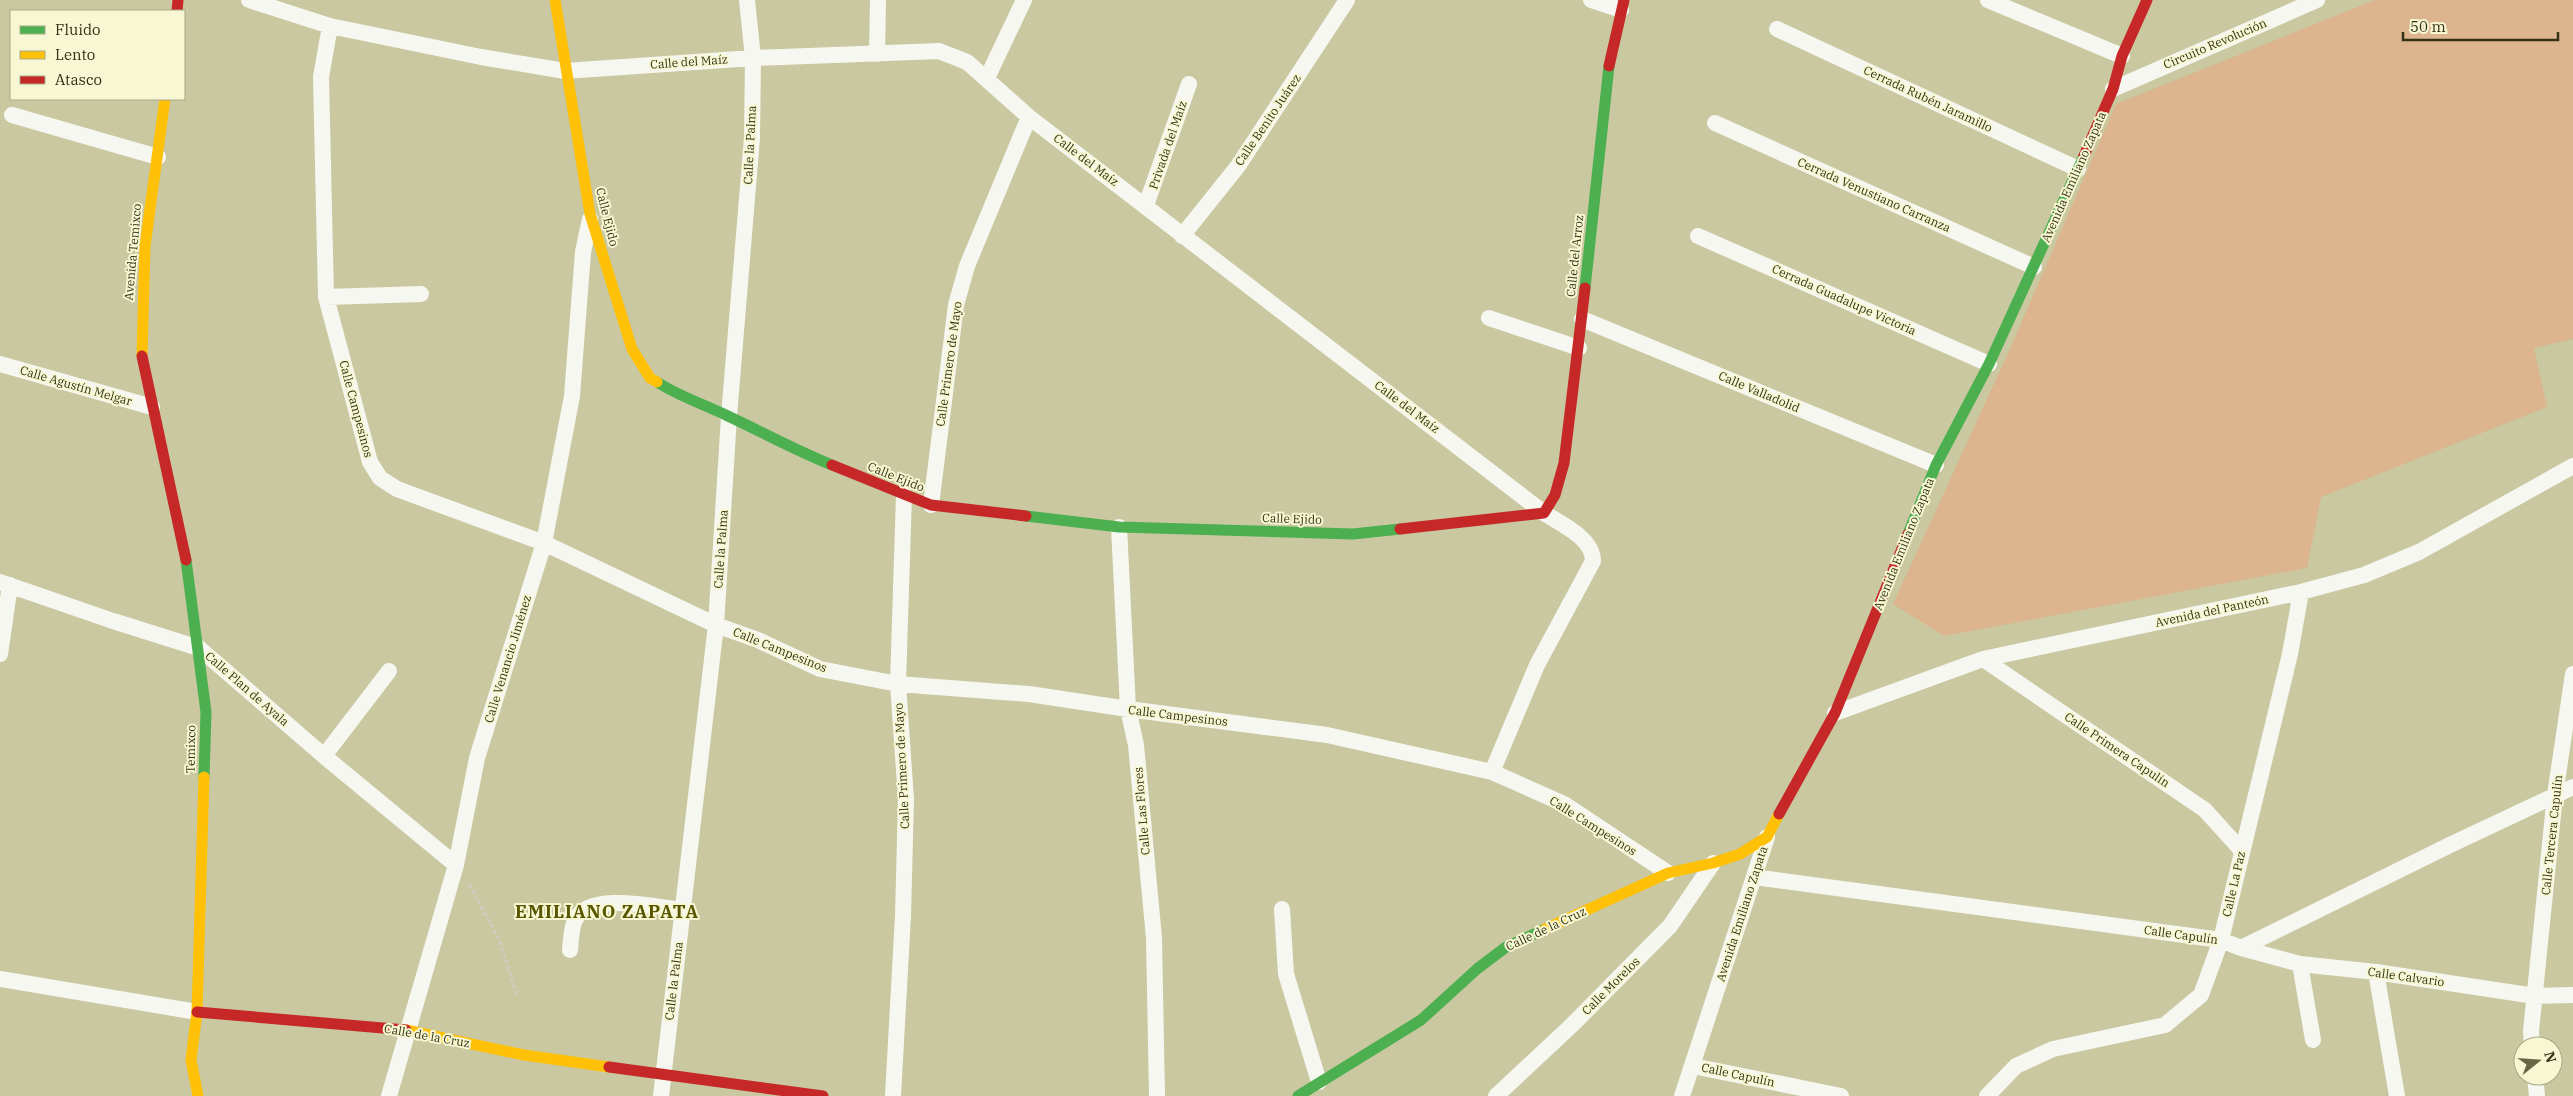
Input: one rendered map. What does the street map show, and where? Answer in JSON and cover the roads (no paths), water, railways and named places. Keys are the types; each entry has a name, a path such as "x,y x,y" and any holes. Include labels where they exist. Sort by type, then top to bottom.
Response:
{"main road":[{"name":"Calle Ejido","path":"554,0 590,214 632,349 650,378 674,394 729,416 799,452 931,505 1119,527 1353,534 1544,513"},
{"name":"Avenida Emiliano Zapata","path":"1767,837 1835,712 1936,465 1989,364 2034,267 2113,89 2122,56 2147,0"},
{"name":"Calle del Arroz","path":"1544,513 1555,495 1564,464 1579,348 1609,66 1623,5"},
{"name":"Avenida Temixco","path":"152,407 141,354 141,305 145,246 166,100"},
{"name":"Temixco","path":"152,407 184,543 206,712 197,1012 191,1060 198,1096"},
{"name":"Calle de la Cruz","path":"1298,1096 1421,1020 1477,969 1506,947 1668,873 1713,863 1740,854 1767,837"},
{"name":"Calle de la Cruz","path":"197,1012 409,1030 524,1055 824,1096"}],"street":[{"name":"Calle del Maíz","path":"249,0 330,26 481,57 565,71 753,58 939,51 967,62 1029,117 1590,547 1592,561 1537,665 1492,772"},
{"name":"Calle la Palma","path":"661,1096 716,624 729,416 752,138 753,58 747,0"},
{"path":"877,54 878,0"},
{"path":"987,78 1024,0"},
{"name":"Calle Benito Juárez","path":"1182,236 1238,166 1347,0"},
{"path":"1591,0 1623,5"},
{"path":"1988,0 2122,56"},
{"name":"Circuito Revolución","path":"2113,89 2317,0"},
{"name":"Calle Campesinos","path":"330,26 321,77 326,297 370,462 380,478 397,489 544,543 716,624 758,640 820,669 898,684 1029,694 1327,735 1492,772 1564,804 1668,873"},
{"name":"Cerrada Rubén Jaramillo","path":"1777,29 2078,169"},
{"name":"Privada del Maíz","path":"1146,205 1189,84"},
{"path":"12,115 158,157"},
{"name":"Calle Primero de Mayo","path":"931,505 956,305 967,266 1029,117"},
{"name":"Cerrada Venustiano Carranza","path":"1715,123 2034,267"},
{"name":"Calle Venancio Jiménez","path":"389,1096 456,865 477,758 544,543 572,396 583,252 590,214"},
{"name":"Cerrada Guadalupe Victoria","path":"1698,236 1989,364"},
{"path":"326,297 421,294"},
{"path":"1489,318 1579,348"},
{"name":"Calle Valladolid","path":"1582,318 1936,465"},
{"name":"Calle Agustín Melgar","path":"0,364 152,407"},
{"name":"Avenida del Panteón","path":"1835,712 1982,659 2300,592 2364,575 2418,552 2573,466"},
{"name":"Calle Primero de Mayo","path":"893,1096 903,916 906,799 898,684 904,495"},
{"name":"Calle Las Flores","path":"1119,527 1128,709 1136,745 1154,938 1156,1096"},
{"path":"0,654 5,583"},
{"name":"Calle Plan de Ayala","path":"5,583 113,621 199,648 324,756 456,865"},
{"name":"Calle La Paz","path":"1987,1096 2016,1066 2052,1049 2165,1026 2201,995 2221,940 2290,654 2300,592"},
{"name":"Calle Primera Capulín","path":"1982,659 2205,810 2242,851"},
{"path":"324,756 388,670"},
{"name":"Calle Tercera Capulín","path":"2531,1036 2555,795 2573,674"},
{"path":"2242,948 2573,787"},
{"name":"Avenida Emiliano Zapata","path":"1682,1096 1767,837"},
{"name":"Calle Morelos","path":"1496,1096 1586,1011 1670,926 1713,863"},
{"name":"Calle Capulín","path":"1754,878 2221,940 2242,948"},
{"path":"570,950 575,920 585,908 604,902 682,910"},
{"path":"1282,909 1286,974 1319,1082"},
{"name":"Calle Calvario","path":"2242,948 2300,964 2376,972 2535,996 2573,995"},
{"path":"2300,964 2312,1040"},
{"path":"2376,972 2397,1096"},
{"name":"Calle de la Cruz","path":"0,979 197,1012"},
{"name":"Calle Capulín","path":"1693,1066 1841,1096"}],"district":[{"name":"EMILIANO ZAPATA","path":"607,912"}]}
